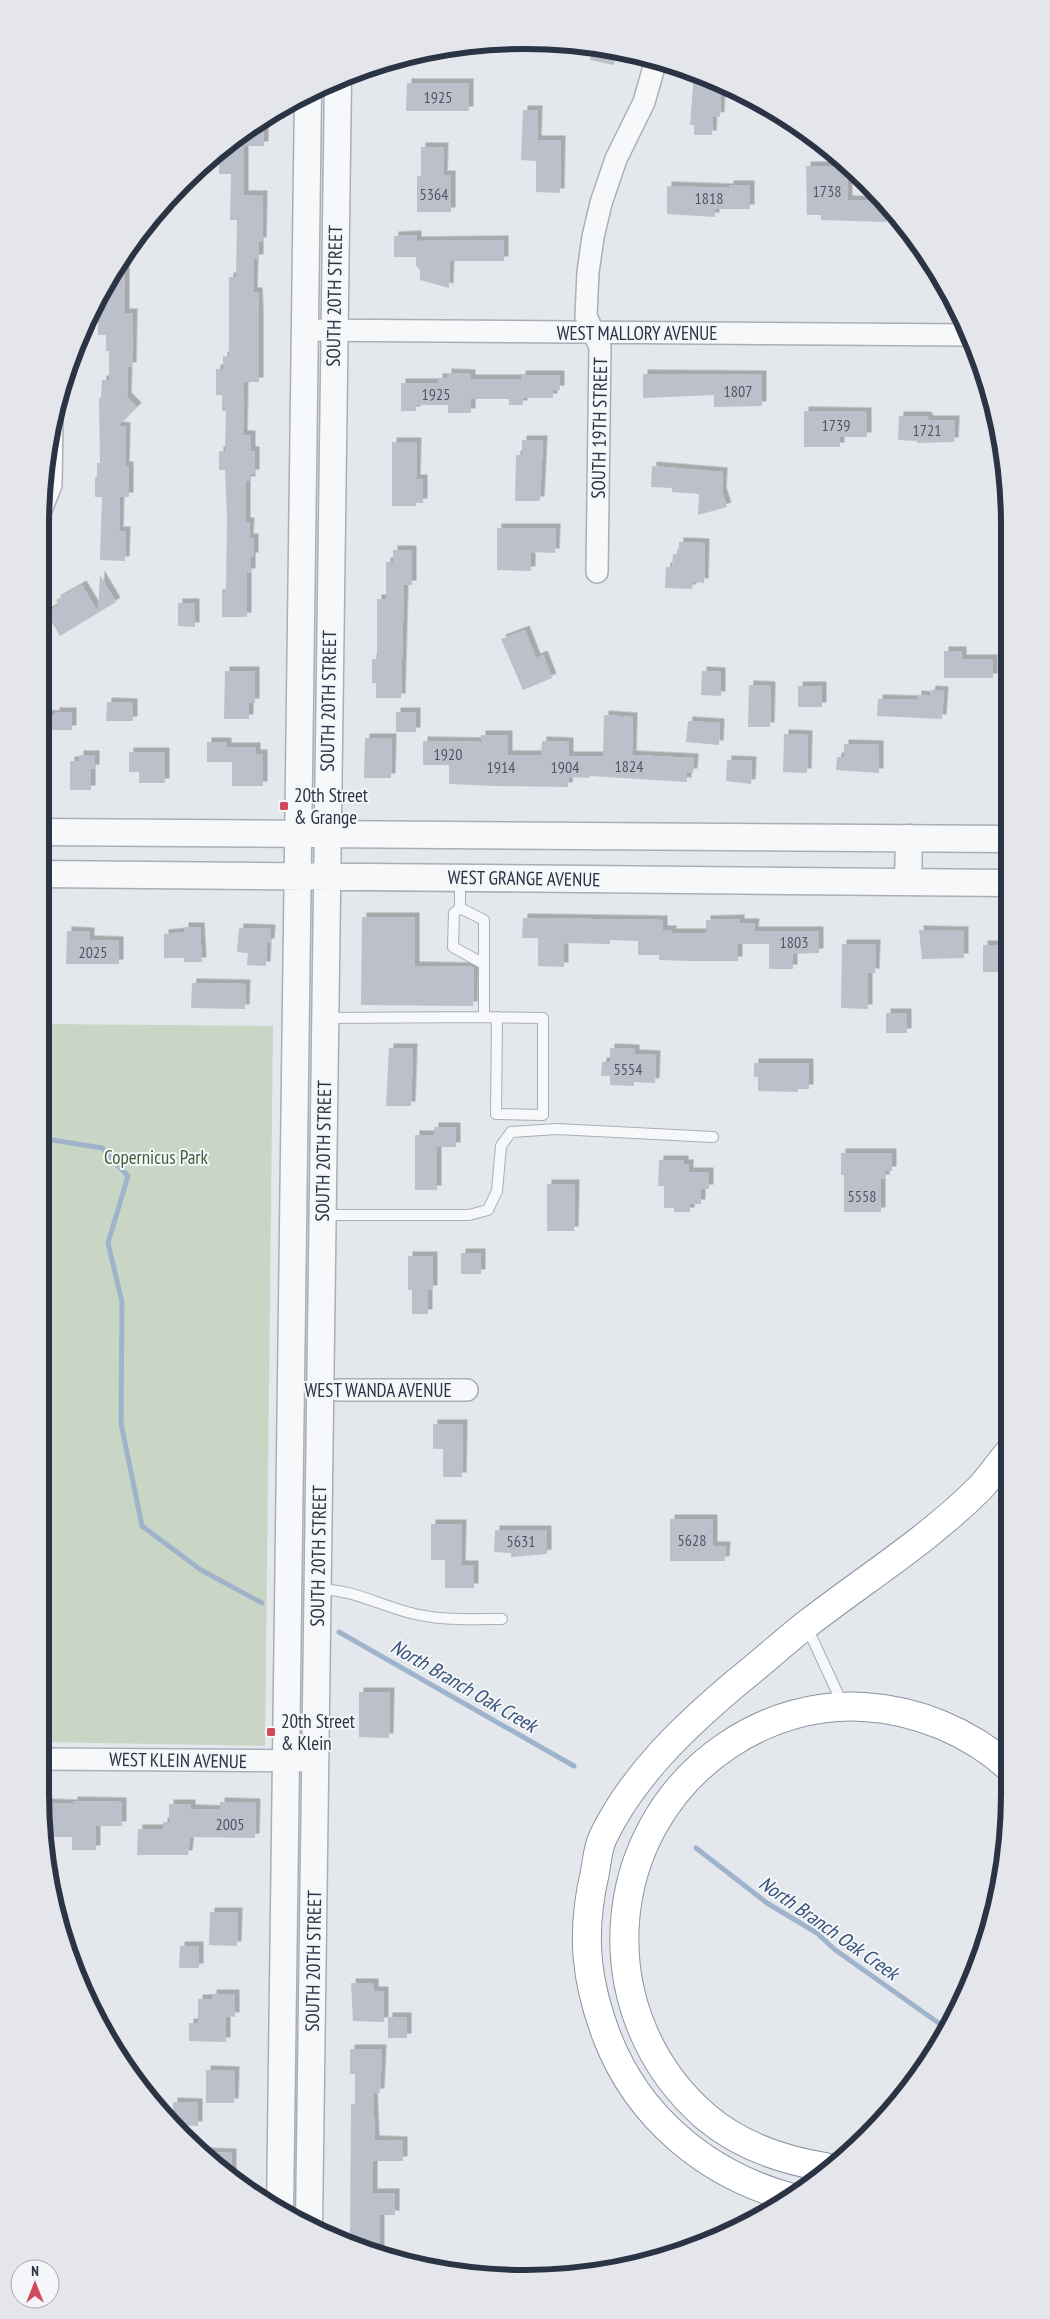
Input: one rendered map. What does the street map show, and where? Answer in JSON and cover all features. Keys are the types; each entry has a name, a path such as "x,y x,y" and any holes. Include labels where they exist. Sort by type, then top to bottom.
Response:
{"highway":[{"path":"783,2194 724,2170 676,2138 647,2108 616,2059 598,2011 586,1954 589,1897 602,1839 636,1781 697,1716 806,1625 936,1528 981,1486 1001,1462"},
{"path":"822,2166 767,2153 736,2138 706,2117 682,2093 646,2040 634,2009 627,1981 624,1921 634,1869 653,1823 668,1801 700,1766 736,1739 761,1726 811,1710 843,1706 878,1708 937,1723 994,1754 1001,1760"}],"street":[{"name":"SOUTH 19TH STREET","path":"597,572 600,347 586,316 588,272 597,220 616,159 644,102 654,67"},
{"name":"SOUTH 20TH STREET","path":"280,2202 285,1761 322,1215 312,1029 297,876 297,834 313,724 334,330 338,87"},
{"name":"SOUTH 20TH STREET","path":"308,101 304,330 313,724 326,834 326,876 312,1029 311,1390 317,1589 309,2218"},
{"name":"WEST MALLORY AVENUE","path":"304,330 961,335"},
{"path":"49,832 1001,839"},
{"path":"187,875 188,833"},
{"path":"448,835 454,877"},
{"path":"908,882 909,838"},
{"name":"WEST GRANGE AVENUE","path":"49,874 1001,883"},
{"name":"WEST WANDA AVENUE","path":"311,1390 466,1390"},
{"name":"WEST KLEIN AVENUE","path":"49,1759 315,1761"}],"lane":[{"path":"454,877 460,908"},
{"path":"460,908 454,913 453,947 484,964"},
{"path":"460,908 484,920 484,1017"},
{"path":"312,1029 484,1017 497,1017 543,1018 543,1115 496,1114 497,1017"},
{"path":"322,1215 469,1215 488,1210 497,1191 500,1146 511,1132 557,1128 713,1137"},
{"path":"317,1589 350,1592 405,1612 427,1617 446,1620 502,1619"},
{"path":"806,1625 843,1706"}],"green space":[{"name":"Copernicus Park","path":"49,1024 273,1026 265,1746 49,1742"}],"building":[{"path":"591,54 615,58 614,65 590,60"},
{"path":"694,80 721,91 720,117 713,116 712,135 694,135 694,125 690,125"},
{"path":"407,83 469,83 469,111 406,111"},
{"path":"523,110 538,110 537,140 561,140 560,193 536,192 536,161 521,160"},
{"path":"264,127 264,146 244,146 244,195 263,195 262,242 259,242 259,259 254,259 253,292 258,292 259,382 244,382 243,435 251,435 251,451 255,451 255,474 251,474 251,481 246,481 246,522 250,522 249,538 254,538 254,557 251,557 251,573 247,573 247,617 222,617 222,589 226,589 227,518 225,470 219,470 219,451 225,451 226,411 222,411 222,395 216,395 216,369 223,369 223,356 229,357 229,277 236,277 237,220 230,220 231,174 219,174 219,160"},
{"path":"421,147 444,147 443,175 451,175 451,212 417,212 417,176 421,176"},
{"path":"806,166 838,166 848,175 848,200 874,201 890,219 886,219 886,222 821,220 821,215 807,215"},
{"path":"729,185 750,185 750,209 715,209 715,217 667,214 667,186 729,188"},
{"path":"417,235 417,241 504,240 504,261 450,261 449,288 420,280 420,270 416,266 416,257 394,257 394,236"},
{"path":"125,267 125,313 133,313 132,367 128,367 127,397 137,407 118,426 126,427 125,466 129,466 129,497 120,497 119,531 126,531 125,561 100,560 102,497 95,497 95,477 97,477 97,463 100,463 99,398 101,398 102,380 109,380 109,351 106,351 106,335 98,335 98,314 101,312 101,309"},
{"path":"447,373 471,374 471,379 521,379 521,375 560,375 560,390 553,390 553,398 523,398 523,405 509,405 509,399 471,399 471,413 448,413 448,405 416,405 416,411 401,411 401,383 438,383 438,378 447,378"},
{"path":"643,374 762,375 762,406 714,407 714,395 643,398"},
{"path":"804,411 867,412 867,437 840,437 840,447 804,447"},
{"path":"899,416 927,416 929,420 955,420 954,442 917,443 917,441 898,440"},
{"path":"522,440 543,440 540,501 515,501 516,455 522,455"},
{"path":"392,442 417,442 416,479 423,479 423,503 416,503 416,506 392,506"},
{"path":"652,466 723,472 722,492 727,507 698,515 699,494 672,492 672,488 651,487"},
{"path":"497,528 556,528 555,553 531,552 531,571 497,570"},
{"path":"679,542 705,543 704,583 693,582 692,589 665,588 666,567 672,567 673,554 678,554"},
{"path":"393,550 412,550 412,585 404,585 401,698 376,698 376,683 372,683 372,659 377,659 377,599 386,599 386,562 393,562"},
{"path":"100,575 116,602 60,636 49,617 49,610 59,605 56,600 82,585 98,612"},
{"path":"178,603 195,603 195,627 178,626"},
{"path":"525,630 536,658 543,655 552,678 523,690 501,639"},
{"path":"944,651 962,651 962,659 993,659 993,678 944,678"},
{"path":"225,671 255,671 255,703 249,703 249,719 224,719"},
{"path":"702,671 721,672 721,696 701,695"},
{"path":"749,685 771,686 770,727 748,727"},
{"path":"798,686 822,686 822,707 798,707"},
{"path":"931,690 944,691 942,719 877,716 878,699 917,700 917,695 930,696"},
{"path":"107,702 133,703 133,721 106,721"},
{"path":"55,712 72,712 72,730 49,730 49,715 55,715"},
{"path":"396,712 416,712 416,732 396,732"},
{"path":"604,715 633,717 632,755 694,758 693,773 687,773 687,782 590,776 589,778 569,777 568,787 449,784 449,765 423,765 423,741 481,742 481,735 508,735 508,755 541,755 542,741 569,742 569,756 603,756"},
{"path":"688,721 720,723 719,745 686,742"},
{"path":"784,734 808,735 807,773 783,772"},
{"path":"365,738 392,738 391,778 364,778"},
{"path":"207,742 227,742 227,747 256,747 256,754 263,754 263,786 232,786 232,762 207,762"},
{"path":"844,744 879,745 879,773 836,770 837,757 844,757"},
{"path":"129,752 165,752 165,783 139,783 139,772 129,772"},
{"path":"79,755 95,755 95,769 91,769 91,790 70,790 70,761 79,761"},
{"path":"727,760 752,761 751,784 726,781"},
{"path":"362,917 415,917 415,966 474,967 473,1006 361,1005"},
{"path":"523,918 663,920 663,930 672,930 672,933 706,933 706,920 740,919 740,923 755,923 754,931 819,931 819,953 793,954 793,969 769,969 769,944 738,944 738,961 691,961 659,960 659,955 638,955 638,941 610,940 610,944 564,943 564,967 538,966 538,938 522,938"},
{"path":"184,927 200,927 202,962 184,962 184,958 164,958 164,934 184,932"},
{"path":"239,928 271,929 270,943 267,943 266,966 247,965 248,953 237,952"},
{"path":"919,930 964,931 964,958 922,959"},
{"path":"67,931 90,932 90,940 119,941 119,964 66,964"},
{"path":"842,944 876,944 875,973 868,973 868,1009 841,1008"},
{"path":"983,945 1001,945 1001,972 983,972"},
{"path":"192,983 246,984 245,1009 191,1008"},
{"path":"886,1013 907,1013 907,1033 886,1033"},
{"path":"389,1048 413,1048 411,1106 386,1106"},
{"path":"610,1048 635,1049 635,1054 656,1055 655,1083 634,1082 634,1086 610,1085 610,1076 601,1076 602,1062 610,1062"},
{"path":"754,1063 809,1063 809,1089 798,1089 798,1092 758,1091 758,1077 754,1077"},
{"path":"434,1127 456,1127 456,1147 437,1147 437,1190 415,1190 415,1135 434,1135"},
{"path":"841,1153 892,1153 892,1171 885,1171 885,1179 881,1179 881,1212 844,1212 844,1175 841,1175"},
{"path":"659,1160 684,1160 684,1164 689,1164 689,1172 709,1172 709,1189 701,1189 701,1204 690,1204 690,1212 674,1212 674,1208 664,1208 664,1186 658,1186"},
{"path":"547,1184 575,1184 574,1231 547,1231"},
{"path":"461,1253 481,1253 481,1274 461,1274"},
{"path":"408,1256 433,1256 433,1290 428,1290 428,1314 412,1314 412,1290 408,1290"},
{"path":"433,1424 463,1424 462,1477 443,1477 443,1449 433,1449"},
{"path":"670,1519 713,1519 713,1546 726,1546 725,1561 670,1561"},
{"path":"431,1524 462,1524 461,1565 474,1565 474,1588 445,1588 445,1560 431,1560"},
{"path":"495,1530 547,1530 547,1554 511,1557 511,1553 494,1552"},
{"path":"359,1692 390,1692 389,1738 359,1737"},
{"path":"73,1801 122,1802 122,1826 96,1826 96,1850 72,1850 72,1837 51,1837 49,1803 73,1804"},
{"path":"220,1802 256,1803 255,1838 190,1837 188,1855 137,1855 138,1829 163,1829 163,1822 169,1822 169,1804 191,1804 191,1809 220,1810"},
{"path":"210,1912 238,1912 237,1946 209,1945"},
{"path":"180,1946 199,1946 199,1968 179,1968"},
{"path":"351,1983 374,1983 374,1991 384,1991 384,2022 353,2021"},
{"path":"212,1994 235,1994 235,2017 226,2016 226,2042 189,2041 189,2023 198,2023 198,1999 212,1999"},
{"path":"388,2017 407,2017 407,2038 388,2038"},
{"path":"350,2049 382,2049 380,2093 373,2093 375,2140 403,2141 403,2161 373,2161 373,2193 395,2193 395,2215 380,2215 380,2247 350,2237 351,2104 355,2104 355,2074 350,2074"},
{"path":"206,2070 235,2071 234,2103 206,2103"},
{"path":"173,2102 198,2103 198,2126 183,2125 173,2115"},
{"path":"211,2152 232,2153 232,2170"}],"waterway":[{"name":"North Branch Oak Creek","path":"49,1139 102,1148 128,1176 108,1243 122,1302 121,1423 142,1526 201,1570 262,1603"},
{"name":"North Branch Oak Creek","path":"339,1632 574,1766"},
{"name":"North Branch Oak Creek","path":"696,1848 767,1903 817,1933 834,1949 941,2025"}],"place":[{"name":"20th Street & Grange","path":"284,806"},
{"name":"20th Street & Klein","path":"271,1732"}]}
